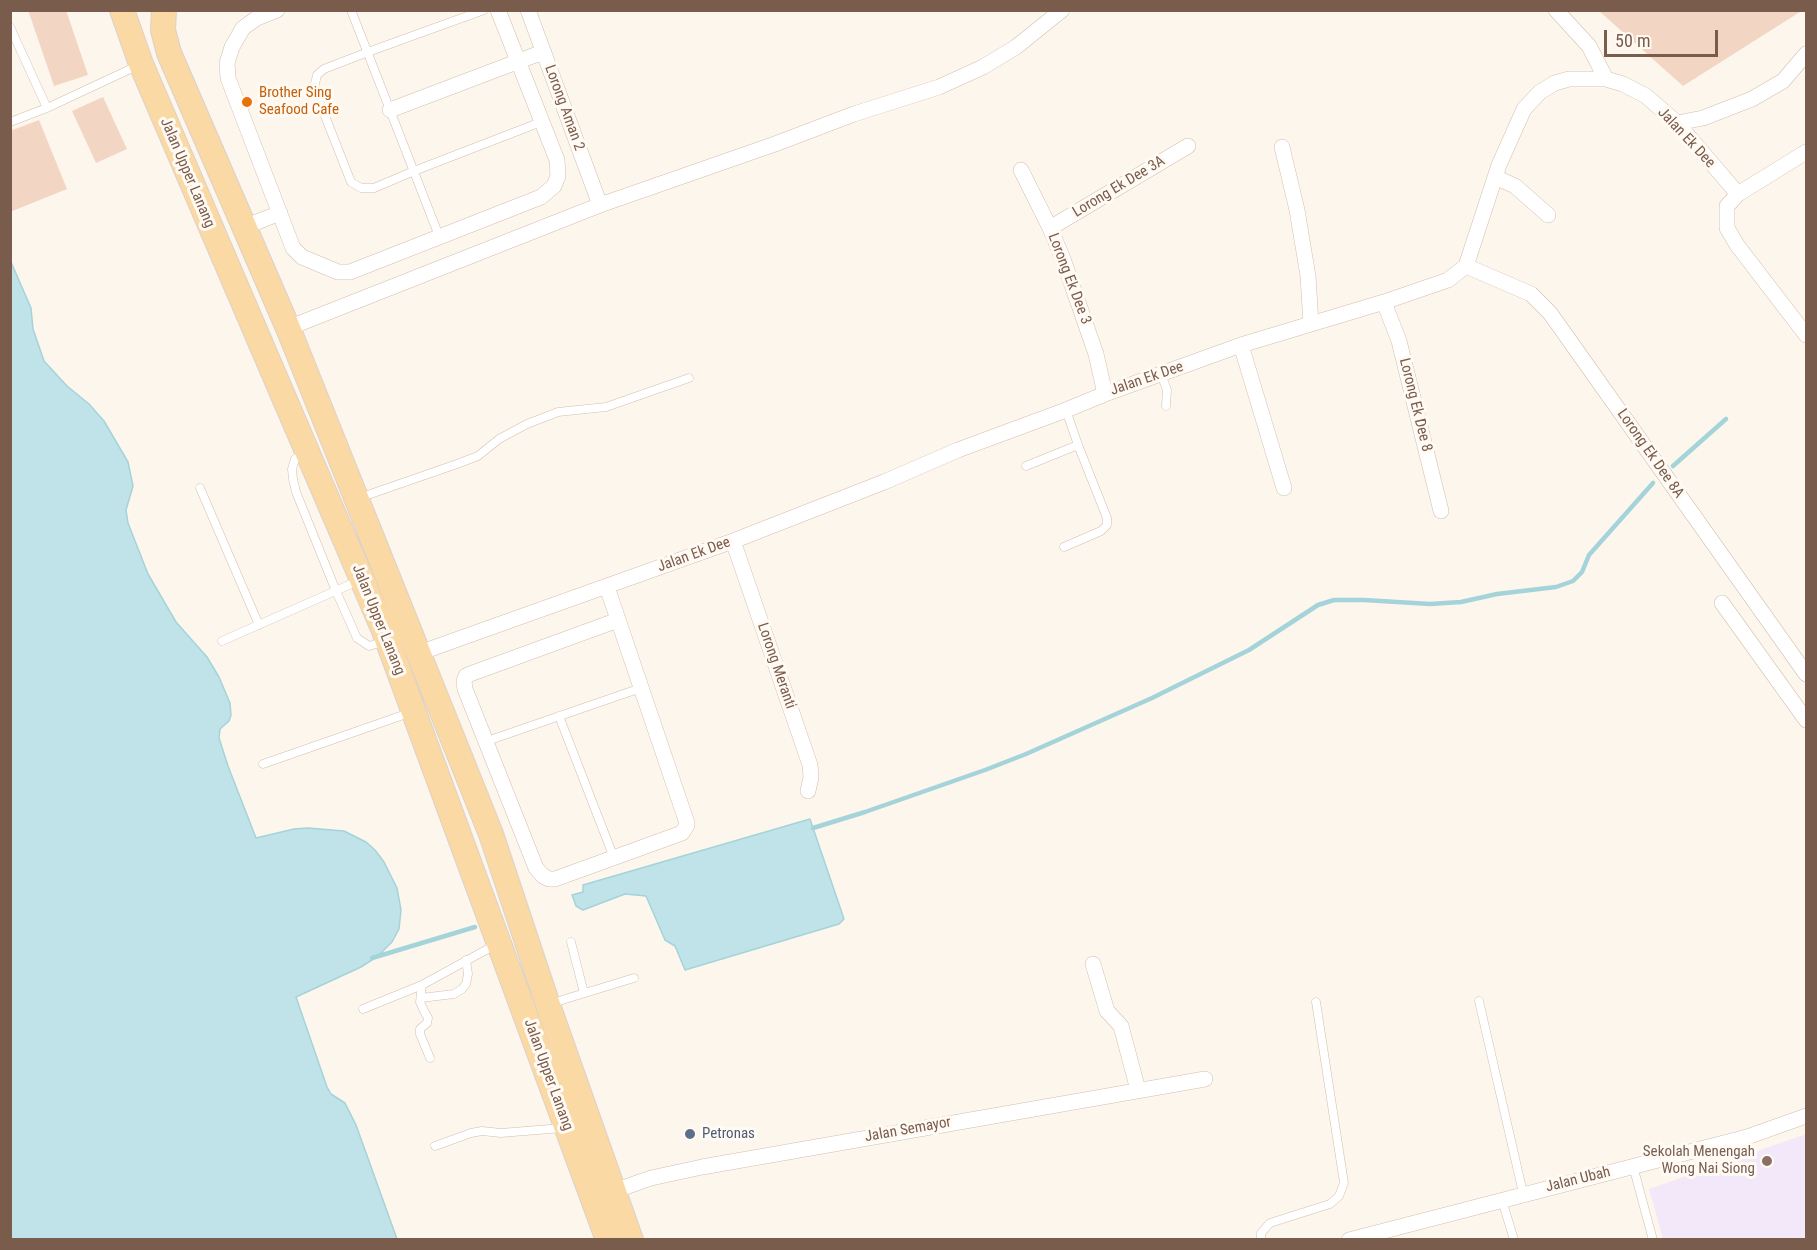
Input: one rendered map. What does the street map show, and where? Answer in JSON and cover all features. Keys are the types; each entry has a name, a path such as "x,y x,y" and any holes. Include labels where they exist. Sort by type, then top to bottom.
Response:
{"main road":[{"name":"Jalan Upper Lanang","path":"122,10 141,64 387,641 608,1239"},
{"name":"Jalan Upper Lanang","path":"164,10 163,30 169,53 288,328 491,834 548,1005 631,1239"}],"street":[{"path":"277,10 257,18 243,28 232,47 227,63 228,78 293,248 303,257 338,272 350,272 541,197 554,186 558,176 557,160 498,10"},
{"name":"Lorong Aman 2","path":"528,10 600,205"},
{"path":"288,328 600,205 854,114 939,87 983,67 1016,47 1062,10"},
{"path":"1556,10 1589,46 1606,79"},
{"path":"390,110 543,52"},
{"path":"1677,123 1703,118 1752,99 1783,81 1806,54"},
{"name":"Jalan Ek Dee","path":"418,653 733,542 958,450 1105,394 1241,345 1384,302 1448,280 1466,266 1495,177 1524,109 1540,92 1555,83 1569,79 1606,79 1623,84 1646,96 1677,123 1738,194"},
{"path":"541,122 566,114"},
{"name":"Lorong Ek Dee 3A","path":"1050,228 1188,146"},
{"path":"1282,147 1297,210 1308,276 1311,324"},
{"path":"1806,152 1738,194 1727,206 1727,228 1737,245 1806,335"},
{"name":"Lorong Ek Dee 3","path":"1021,170 1050,228 1085,320 1105,394"},
{"path":"1495,177 1515,186 1548,215"},
{"path":"244,226 280,213"},
{"name":"Lorong Ek Dee 8A","path":"1466,266 1531,294 1550,313 1806,674"},
{"name":"Lorong Ek Dee 8","path":"1384,302 1399,341 1441,511"},
{"path":"1241,345 1284,488"},
{"name":"Lorong Meranti","path":"733,542 810,765 811,777 808,791"},
{"path":"607,587 687,825 682,833 555,879 549,879 536,868 518,824 464,685 466,676 618,620"},
{"path":"1722,603 1805,714"},
{"path":"1734,620 1756,603"},
{"path":"491,834 518,824"},
{"path":"1093,964 1107,1011 1121,1026 1138,1090"},
{"name":"Jalan Semayor","path":"614,1191 651,1178 702,1167 1205,1079"},
{"name":"Jalan Ubah","path":"1349,1239 1747,1137 1806,1116"}],"lane":[{"path":"351,10 439,237"},
{"path":"484,10 324,69 317,75 314,88 351,182 361,188 374,188 541,122"},
{"path":"10,27 47,108"},
{"path":"10,122 47,108 141,64"},
{"path":"1161,374 1167,390 1166,406"},
{"path":"357,499 478,456 499,439 558,411 606,407 689,378"},
{"path":"1064,547 1101,531 1107,525 1107,518 1066,410"},
{"path":"1026,466 1078,445"},
{"path":"307,451 295,459 292,469 293,479 296,492 336,591 357,638 369,646 387,641"},
{"path":"200,488 259,625"},
{"path":"222,641 362,579"},
{"path":"487,741 641,688"},
{"path":"263,764 414,711"},
{"path":"559,716 614,858"},
{"path":"571,942 584,993"},
{"path":"363,1009 422,985 500,943"},
{"path":"421,998 454,994 462,990 468,974 466,960"},
{"path":"548,1005 634,978"},
{"path":"422,985 423,1009 429,1018 420,1029 420,1034 430,1058"},
{"path":"1479,1001 1523,1193"},
{"path":"1261,1239 1261,1233 1270,1223 1330,1204 1339,1196 1344,1183 1316,1002"},
{"path":"435,1146 482,1131 501,1133 567,1128"},
{"path":"1633,1166 1653,1239"},
{"path":"1502,1199 1514,1239"}],"shaded area":[{"name":"Sekolah Menengah Wong Nai Siong","path":"1806,1134 1806,1239 1663,1239 1649,1189"}],"water":[{"path":"11,262 31,308 33,329 44,361 104,421 128,462 133,486 126,510 128,523 148,574 176,622 207,657 230,703 231,715 229,721 220,729 219,738 256,838 294,829 344,831 366,842 375,850 397,888 401,910 399,929 392,942 378,956 361,967 296,997 327,1087 331,1094 345,1103 356,1125 397,1239 11,1239"},
{"path":"810,819 844,919 839,924 685,970 675,946 665,940 646,896 625,894 583,910 576,906 572,895 583,892 583,885"}],"building":[{"path":"28,10 66,10 88,75 54,86"},
{"path":"1598,10 1803,10 1683,86"},
{"path":"103,97 127,149 96,163 72,111"},
{"path":"39,120 67,189 10,212 10,131"}],"waterway":[{"path":"1673,466 1726,419"},
{"path":"813,828 865,812 1026,754 1152,698 1249,650 1318,605 1334,600 1430,604 1461,602 1497,594 1556,587 1573,581 1582,572 1589,555 1653,483"},
{"path":"372,958 475,927"}],"place":[{"name":"Brother Sing Seafood Cafe","path":"247,102"},
{"name":"Petronas","path":"690,1134"},
{"name":"Sekolah Menengah Wong Nai Siong","path":"1767,1161"}]}
